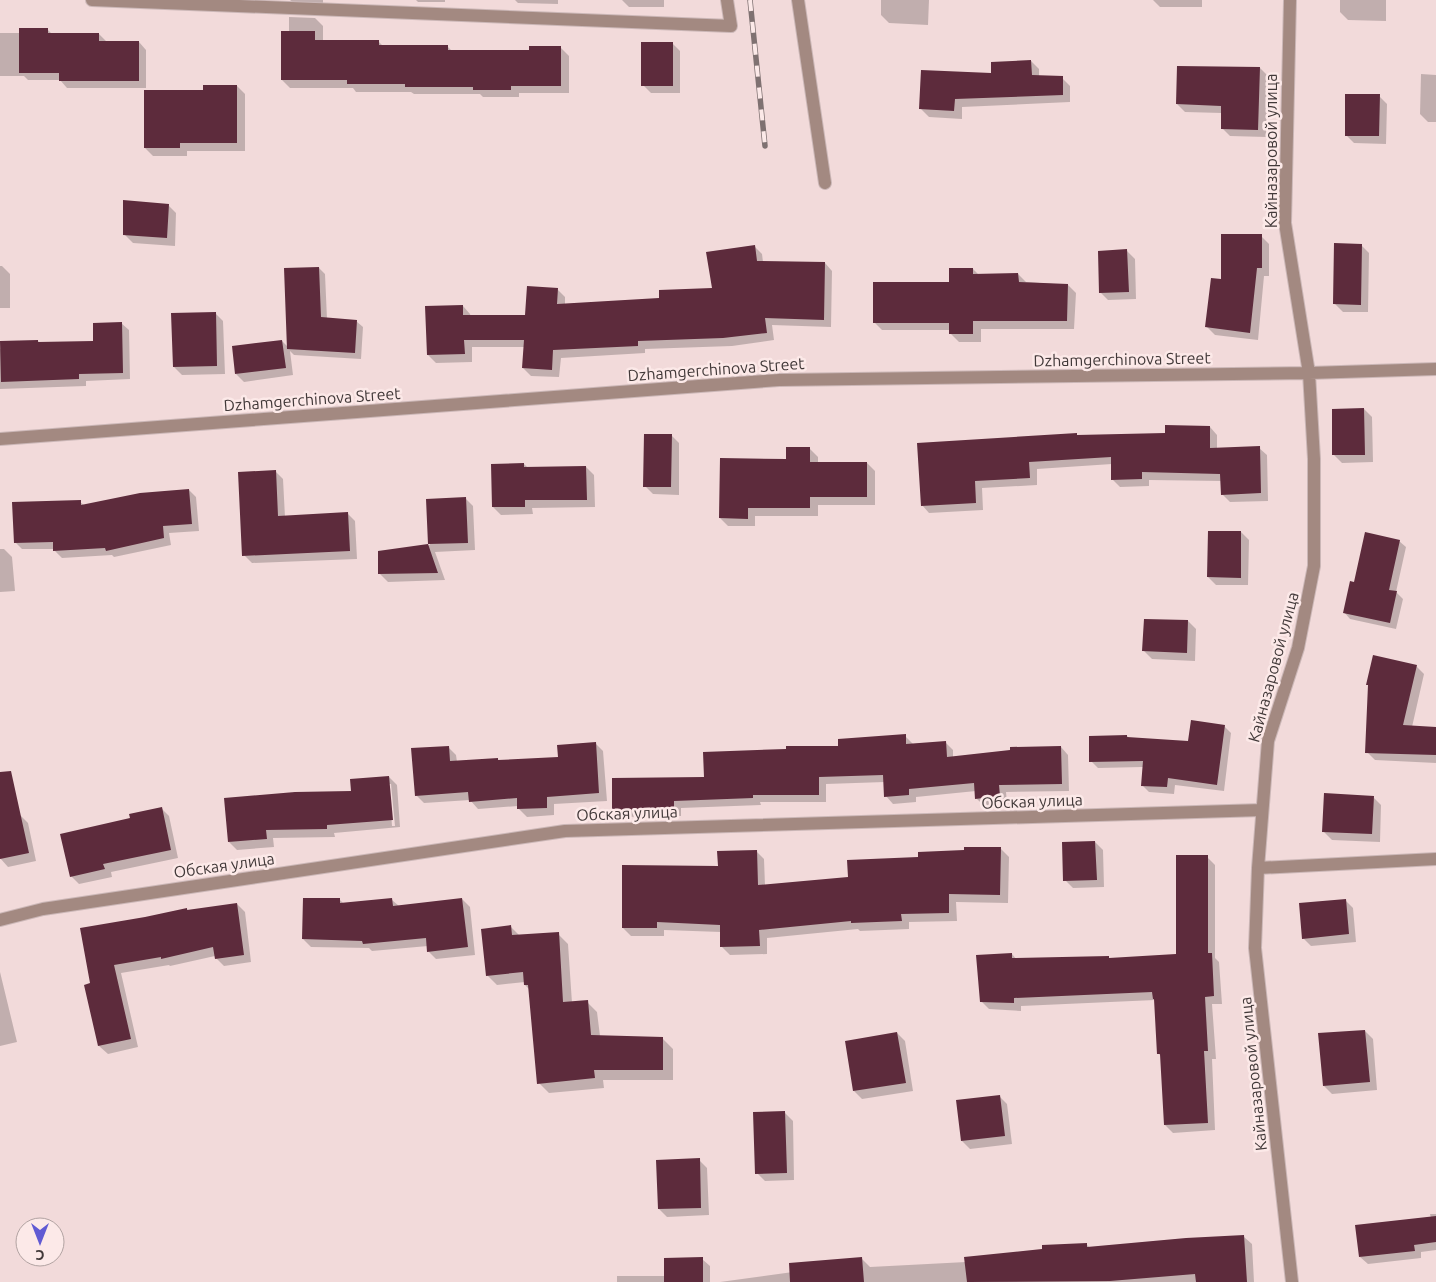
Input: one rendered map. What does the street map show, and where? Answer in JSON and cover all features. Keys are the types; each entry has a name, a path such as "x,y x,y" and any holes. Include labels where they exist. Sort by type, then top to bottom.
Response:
{"street":[{"path":"92,0 731,26 728,0"},
{"path":"798,0 825,183"},
{"name":"Кайназаровой улица","path":"1290,0 1284,223 1309,372 1314,459 1314,566 1298,648 1268,741 1258,868 1255,948 1292,1282"},
{"name":"Dzhamgerchinova Street","path":"0,439 779,380 1436,369"},
{"name":"Обская улица","path":"0,920 43,909 565,831 1262,810"},
{"path":"1258,868 1436,859"}],"building":[{"path":"19,28 48,28 48,33 99,33 99,41 139,41 139,81 59,81 59,73 19,73"},
{"path":"281,31 315,31 315,40 379,40 379,45 448,45 448,50 529,50 529,46 561,46 561,86 511,86 511,90 473,90 473,87 405,87 405,84 347,84 347,80 281,80"},
{"path":"641,42 673,42 673,86 641,86"},
{"path":"1031,60 1032,75 1063,76 1063,95 955,99 954,111 919,109 921,70 991,73 991,62"},
{"path":"1177,66 1260,67 1258,130 1221,129 1221,106 1176,104"},
{"path":"203,85 237,85 237,143 180,143 180,148 144,148 144,90 203,90"},
{"path":"1345,94 1380,94 1379,136 1345,136"},
{"path":"123,200 169,204 167,238 123,235"},
{"path":"1221,234 1262,234 1262,268 1257,268 1250,333 1205,327 1211,278 1221,279"},
{"path":"1334,243 1362,244 1361,305 1333,304"},
{"path":"755,245 757,261 825,262 824,320 765,318 767,333 723,338 638,341 638,346 553,350 552,370 522,368 524,340 464,340 465,354 427,355 425,306 463,305 463,315 525,315 527,286 558,288 557,304 659,298 659,290 712,288 706,252"},
{"path":"1127,249 1129,292 1099,293 1098,251"},
{"path":"319,267 321,317 357,320 355,353 287,349 284,268"},
{"path":"949,268 973,268 973,274 1018,273 1019,282 1068,284 1067,321 973,321 973,334 949,334 949,323 873,323 873,282 949,282"},
{"path":"216,312 217,366 173,367 171,313"},
{"path":"122,322 123,373 79,374 79,379 1,382 0,341 93,341 93,323"},
{"path":"282,340 286,368 235,374 232,346"},
{"path":"1364,408 1365,455 1332,455 1332,409"},
{"path":"1165,425 1210,426 1210,448 1260,446 1261,493 1221,495 1220,474 1142,472 1142,479 1111,480 1111,457 1029,462 1030,478 975,481 976,503 921,506 917,443 1077,433 1077,435 1165,433"},
{"path":"644,434 672,434 671,487 643,487"},
{"path":"786,447 810,447 810,462 867,462 867,497 810,497 810,508 748,508 748,519 719,518 720,458 786,459"},
{"path":"524,463 524,467 586,466 587,500 525,500 525,507 492,507 491,464"},
{"path":"276,470 278,516 348,512 350,551 242,556 238,472"},
{"path":"189,489 192,524 163,526 164,538 106,551 105,548 53,551 53,542 14,543 12,502 81,500 81,505 140,493"},
{"path":"466,497 468,543 428,544 426,499"},
{"path":"1208,531 1241,531 1241,578 1207,577"},
{"path":"1365,532 1400,540 1389,590 1397,591 1390,623 1343,613 1350,581 1354,582"},
{"path":"428,544 438,573 378,574 378,551"},
{"path":"1144,619 1188,620 1187,653 1142,651"},
{"path":"1373,655 1417,665 1403,725 1436,727 1436,755 1365,753 1368,685 1366,685"},
{"path":"1191,720 1225,725 1217,785 1168,778 1167,787 1141,786 1143,761 1089,762 1089,736 1127,735 1127,737 1188,741"},
{"path":"906,734 906,744 946,741 947,757 1010,750 1010,747 1061,746 1062,784 999,785 1000,796 975,799 974,783 909,789 909,795 884,797 883,775 819,777 819,795 753,795 753,798 674,801 674,809 612,810 612,778 704,777 703,752 786,749 786,746 838,746 838,739"},
{"path":"596,742 599,793 547,797 547,808 517,809 517,798 469,802 468,792 415,796 411,748 449,746 450,761 498,758 498,760 558,757 557,745"},
{"path":"11,771 29,853 0,859 0,772"},
{"path":"389,776 393,820 327,825 327,829 266,830 267,839 228,842 224,798 295,792 351,791 350,779"},
{"path":"1324,793 1374,796 1372,834 1322,832"},
{"path":"162,807 171,850 103,864 105,869 70,877 60,834 130,818 129,814"},
{"path":"1095,841 1097,880 1063,881 1062,842"},
{"path":"964,847 1001,847 1000,895 949,894 949,913 901,914 902,921 851,923 851,921 759,930 760,946 720,947 720,925 657,922 657,928 622,928 622,865 718,866 717,851 757,850 758,885 848,877 847,860 918,857 918,852 964,850"},
{"path":"1176,855 1208,855 1208,953 1212,953 1214,996 1205,997 1208,1051 1204,1051 1208,1123 1164,1125 1160,1054 1157,1054 1152,992 1014,998 1014,1003 980,1002 976,955 1012,953 1012,958 1109,956 1109,958 1176,954"},
{"path":"303,898 340,898 340,903 392,898 393,906 462,898 468,947 427,952 426,938 363,944 362,941 302,939"},
{"path":"1346,899 1349,934 1302,939 1299,903"},
{"path":"237,903 244,955 215,959 213,947 161,959 161,957 114,965 131,1039 98,1046 84,985 90,983 80,928 187,908 187,910"},
{"path":"511,925 512,935 559,932 563,1002 588,1000 591,1035 663,1037 663,1070 594,1070 595,1078 537,1084 528,985 524,985 523,972 486,976 481,929"},
{"path":"1365,1030 1370,1082 1323,1086 1318,1033"},
{"path":"897,1032 906,1083 853,1091 845,1041"},
{"path":"1000,1095 1005,1136 961,1141 956,1100"},
{"path":"785,1111 787,1173 755,1174 753,1112"},
{"path":"700,1158 701,1208 658,1209 656,1160"},
{"path":"1436,1216 1436,1242 1414,1245 1415,1251 1359,1257 1355,1225"},
{"path":"1244,1235 1247,1282 1196,1282 1195,1274 1110,1281 967,1282 964,1257 1042,1249 1042,1245 1087,1243 1087,1247"},
{"path":"703,1257 703,1282 664,1282 664,1258"},
{"path":"862,1257 864,1282 790,1282 789,1263"}],"railway":[{"path":"750,0 765,146"}]}
